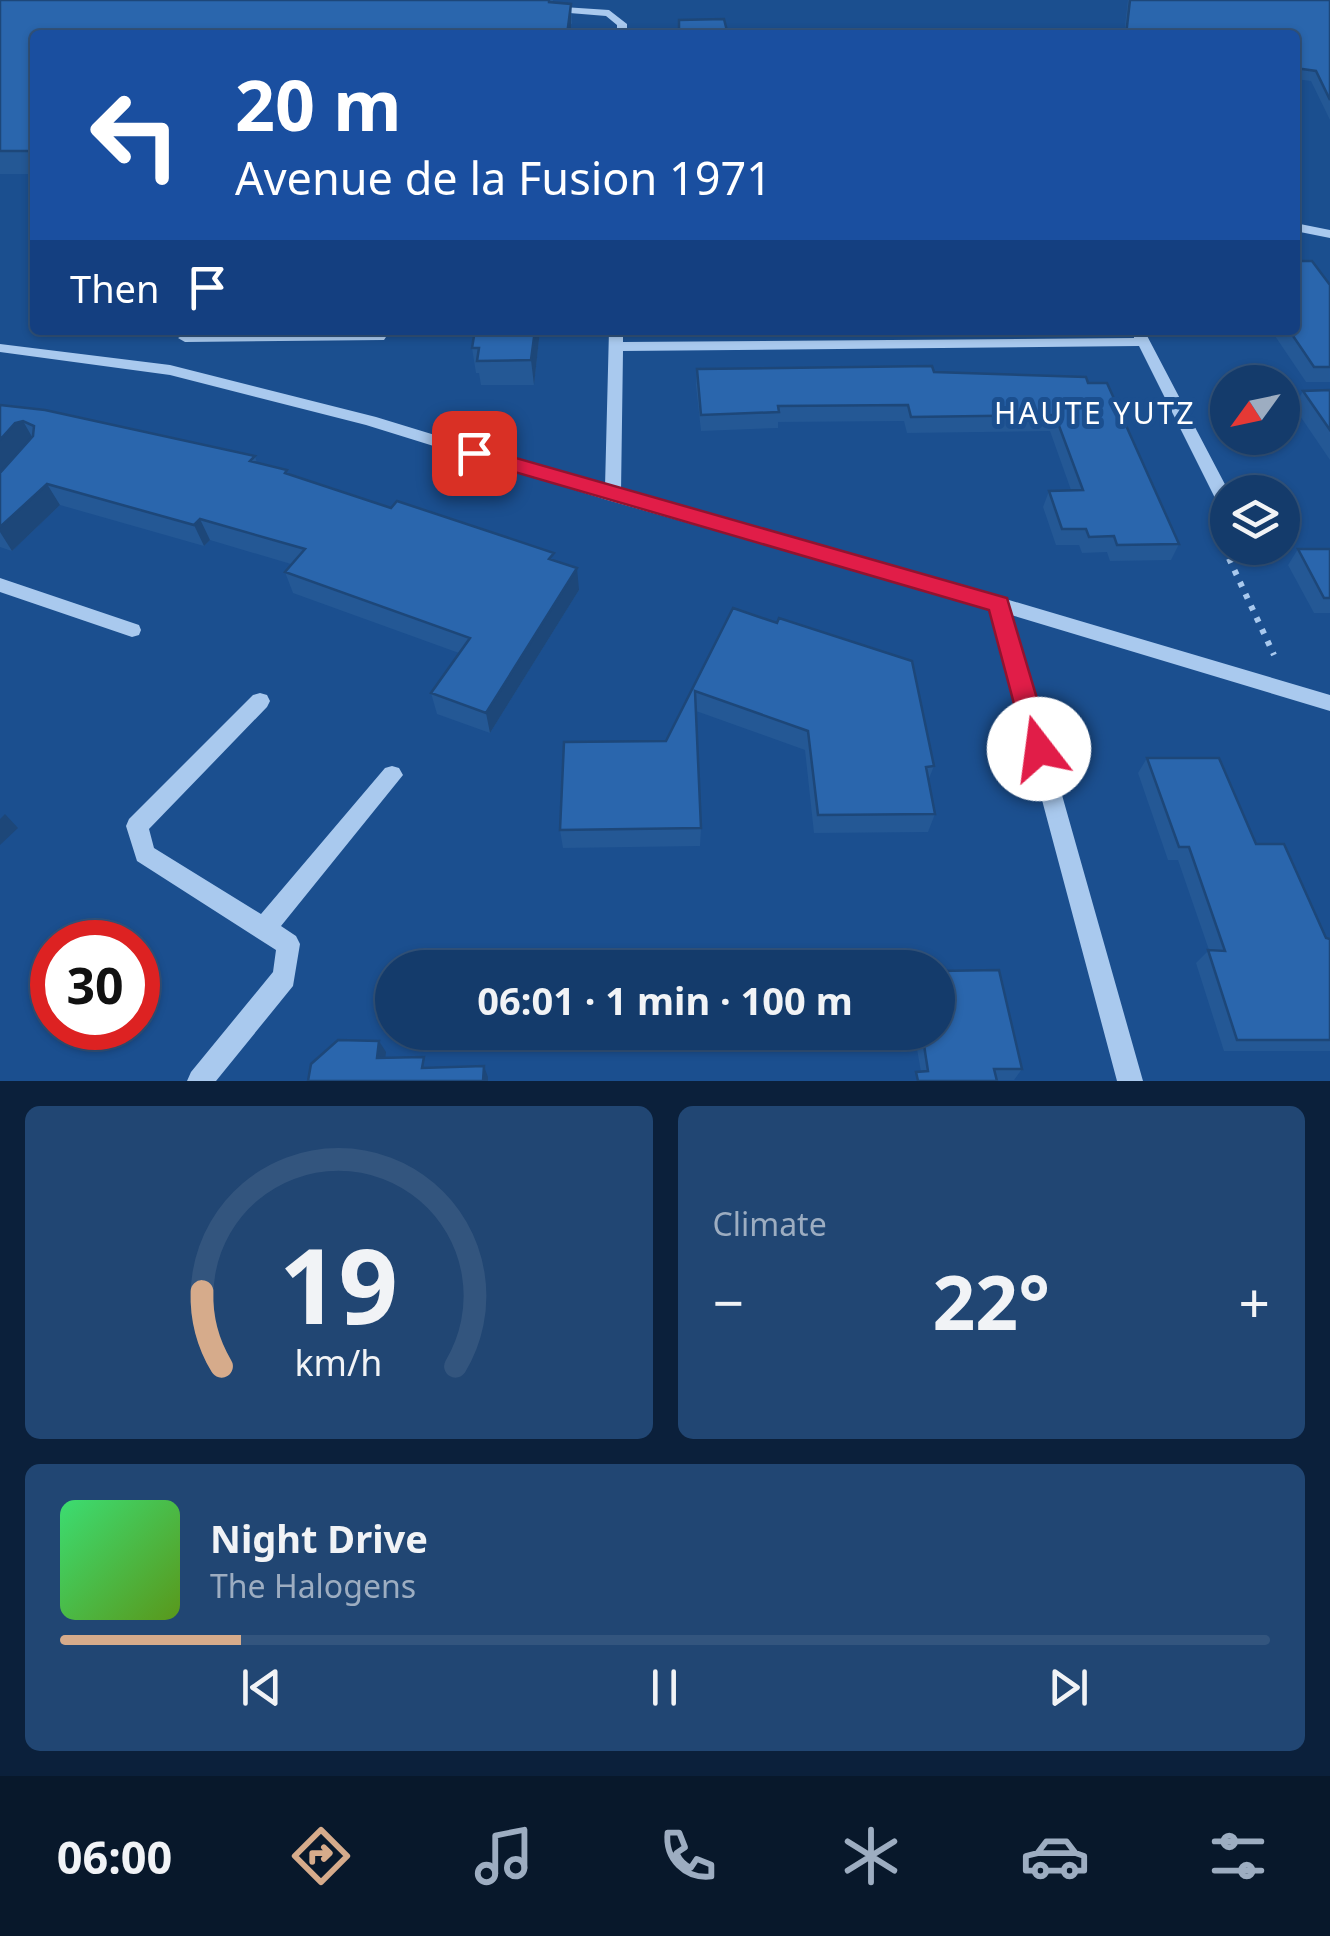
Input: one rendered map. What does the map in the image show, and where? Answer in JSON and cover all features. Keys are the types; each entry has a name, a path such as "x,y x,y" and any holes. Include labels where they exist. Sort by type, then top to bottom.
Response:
{"street":[{"path":"586,8 599,0"},
{"path":"528,9 586,8 609,13 622,24 622,30"},
{"path":"1300,229 1330,234"},
{"path":"170,370 188,335"},
{"path":"252,335 379,337"},
{"path":"613,496 616,339 1141,336 1212,475"},
{"path":"0,348 170,370 370,421 613,496 999,604 1330,704"},
{"path":"0,585 132,630"},
{"path":"999,604 1130,1081"},
{"path":"200,1081 284,978 288,944 144,854 137,826 260,701"},
{"path":"264,929 392,776"}],"path":[{"path":"1231,565 1292,692"}],"building":[{"path":"0,0 549,0 571,4 568,30 30,30 30,151 0,151"},
{"path":"1130,0 1330,0 1330,100 1316,71 1300,69 1300,30 1127,30"},
{"path":"724,19 727,30 679,30 679,20"},
{"path":"1300,261 1312,261 1330,285 1330,367 1314,367 1292,335 1300,335"},
{"path":"474,335 534,335 531,360 477,361 479,348 472,348"},
{"path":"932,366 934,372 1086,377 1088,383 1107,383 1179,544 1117,545 1114,536 1089,537 1086,529 1062,529 1049,491 1083,490 1055,415 911,417 908,405 778,406 779,412 701,415 697,369"},
{"path":"1330,390 1330,430 1303,391"},
{"path":"0,405 45,410 255,456 250,461 287,470 285,473 391,508 397,501 554,553 549,559 577,568 486,713 431,693 470,638 285,572 305,549 200,519 194,525 47,484 0,527 0,473 33,436 34,426 23,421 15,423 0,440"},
{"path":"1300,549 1330,549 1330,598 1324,598"},
{"path":"733,608 777,623 779,618 912,661 934,766 926,767 935,814 818,815 808,731 695,691 701,828 560,830 564,742 666,741"},
{"path":"1147,758 1219,758 1256,844 1284,844 1326,938 1330,939 1330,1040 1237,1040 1208,950 1225,951 1189,847 1179,847"},
{"path":"999,970 1022,1069 994,1069 997,1081 918,1081 916,1072 928,1071 925,1050 955,1050 955,971"},
{"path":"338,1040 375,1041 377,1058 424,1057 422,1068 484,1066 483,1081 308,1081 311,1064"}],"district":[{"name":"HAUTE YUTZ","path":"1095,414"}],"route":[{"path":"474,453 999,604 1039,749"}]}
